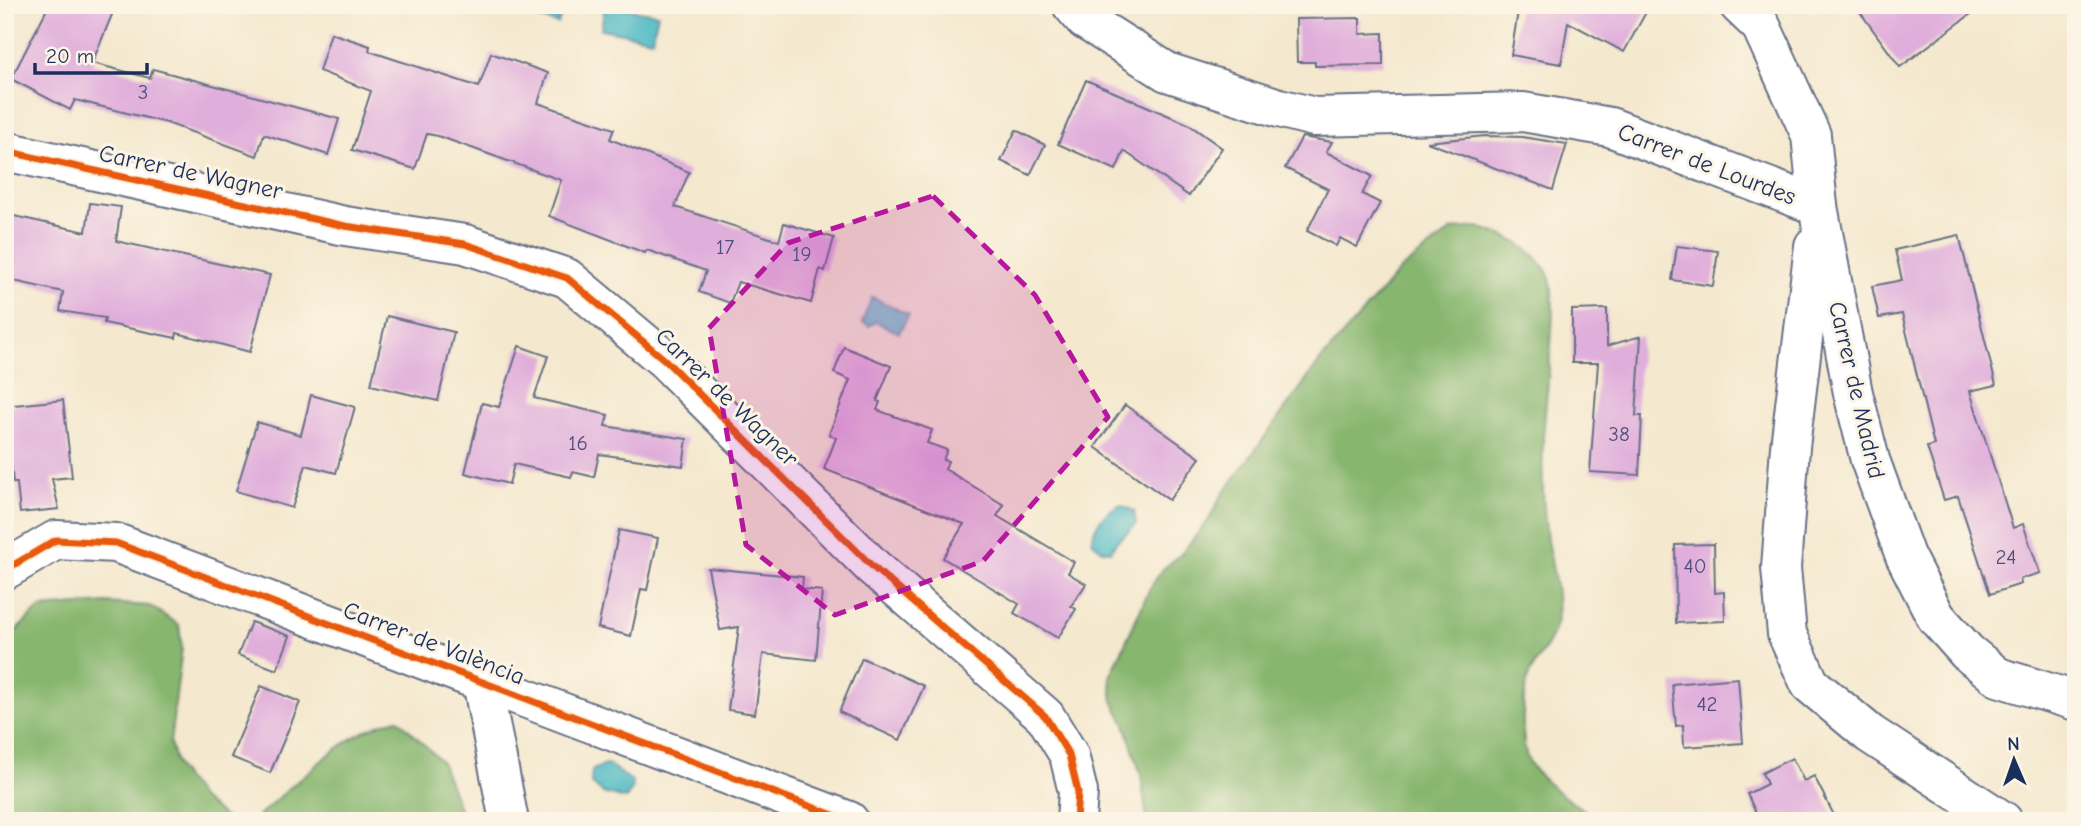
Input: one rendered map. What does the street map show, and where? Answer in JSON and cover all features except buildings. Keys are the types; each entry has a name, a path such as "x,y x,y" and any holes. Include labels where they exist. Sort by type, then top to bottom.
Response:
{"street":[{"name":"Carrer de Lourdes","path":"1072,5 1085,20 1167,72 1279,108 1314,117 1523,112 1610,127 1818,206 1792,434 1781,568 1787,634 1810,684 1870,734 2003,821"},
{"name":"Carrer de Madrid","path":"1739,5 1761,26 1811,135 1818,206 1853,393 1870,460 1905,556 1936,617 1967,652 1998,677 2076,701"},
{"name":"Carrer de Wagner","path":"5,151 345,226 465,244 567,278 666,360 873,567 1045,716 1069,755 1078,792 1076,821"},
{"name":"Carrer de València","path":"5,570 55,540 116,543 849,821"},
{"path":"482,682 509,821"}],"highlighted area":[{"path":"933,196 1035,295 1108,417 983,561 835,615 746,545 709,328 788,243"}],"green space":[{"path":"1477,227 1508,238 1527,249 1543,266 1552,289 1543,480 1547,540 1558,608 1553,634 1529,675 1525,692 1523,736 1526,754 1538,774 1548,784 1572,802 1606,821 1147,821 1141,775 1125,724 1113,701 1110,677 1150,588 1162,570 1181,554 1209,520 1220,498 1321,360 1400,270 1452,230"},
{"path":"106,603 150,606 179,625 182,648 170,743 177,767 200,798 226,818 248,821 5,821 5,641 40,608"},
{"path":"398,719 441,761 464,821 252,821 339,747 377,725"}],"water":[{"path":"519,5 564,5 558,24 517,11"},
{"path":"605,5 658,14 652,39 601,29"},
{"path":"872,297 909,315 899,333 876,322 869,326 862,322"},
{"path":"1120,505 1134,511 1136,523 1116,542 1111,551 1102,550 1092,541 1095,529 1105,515"},
{"path":"608,764 632,781 633,787 626,799 603,793 591,783 592,770"}],"cycle path":[{"path":"5,151 345,226 465,244 567,278 665,360 873,567 1045,716 1069,755 1078,792 1076,821"},
{"path":"5,570 56,540 116,543 849,821"}]}
